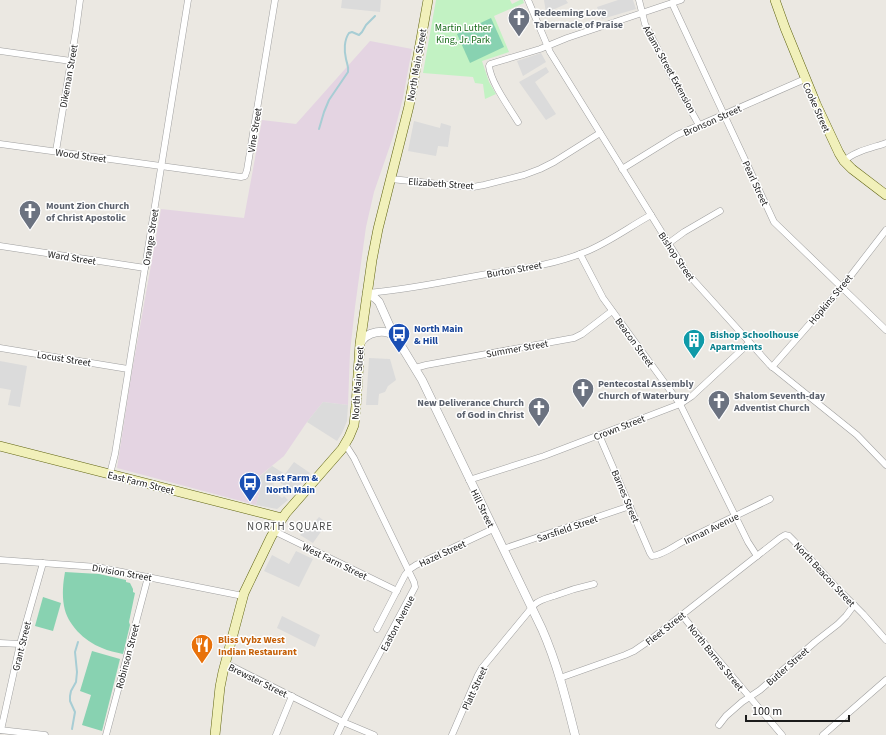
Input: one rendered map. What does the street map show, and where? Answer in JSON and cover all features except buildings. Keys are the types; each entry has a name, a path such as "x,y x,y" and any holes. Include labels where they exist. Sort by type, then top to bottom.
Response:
{"main road":[{"name":"North Main Street","path":"215,735 220,687 225,663 243,596 249,581 282,518 345,444 352,431 355,418 360,344 376,239 409,106 428,0"},
{"name":"Cooke Street","path":"775,0 805,79 821,117 839,153 844,161 857,173 886,195"},
{"name":"East Farm Street","path":"0,446 282,518"}],"street":[{"name":"Dikeman Street","path":"56,151 80,0"},
{"name":"Orange Street","path":"110,474 115,454 188,0"},
{"name":"Vine Street","path":"161,166 241,177 246,175 275,0"},
{"name":"Bishop Street","path":"528,0 547,46 690,277 772,367 857,435 886,465"},
{"name":"Adams Street Extension","path":"639,0 645,24 670,73 700,125"},
{"path":"518,122 495,85 489,66 491,63 547,46 681,0"},
{"name":"Pearl Street","path":"672,3 774,222 886,330"},
{"path":"0,52 71,61"},
{"name":"Bronson Street","path":"622,169 673,137 805,79"},
{"name":"Elizabeth Street","path":"391,179 459,186 484,185 524,175 540,169 554,162 600,133"},
{"path":"844,161 855,154 886,143"},
{"name":"Wood Street","path":"0,144 161,166"},
{"path":"668,243 720,211"},
{"name":"Burton Street","path":"367,293 397,290 530,267 559,260 580,254 598,246 651,215"},
{"name":"Hopkins Street","path":"772,367 842,287 886,230"},
{"name":"Ward Street","path":"0,246 145,268"},
{"name":"Beacon Street","path":"580,254 601,295 680,404 735,516"},
{"name":"Hill Street","path":"367,293 379,302 396,338 415,368 531,607 550,649 560,678 575,735"},
{"name":"Summer Street","path":"415,368 574,338 582,334 612,311"},
{"path":"360,344 365,337 376,332 388,333 396,338"},
{"name":"Crown Street","path":"470,480 544,456 680,404 692,396 749,342"},
{"name":"Locust Street","path":"0,348 128,369"},
{"name":"Barnes Street","path":"599,435 652,556"},
{"name":"Easton Avenue","path":"337,735 414,590 414,584 408,571 354,458 345,444"},
{"name":"Inman Avenue","path":"652,556 667,551 682,542 770,499"},
{"name":"Sarsfield Street","path":"503,549 630,506"},
{"path":"735,516 757,556"},
{"name":"Hazel Street","path":"377,629 408,571 416,565 493,529"},
{"name":"West Farm Street","path":"274,531 397,591"},
{"name":"North Beacon Street","path":"757,556 782,536 789,536 886,640"},
{"name":"Fleet Street","path":"560,678 632,652 757,556"},
{"name":"Division Street","path":"0,560 97,567 243,596"},
{"name":"Grant Street","path":"0,730 20,644 44,563"},
{"name":"Robinson Street","path":"106,735 148,577"},
{"path":"531,607 537,602 545,599 573,589 594,584"},
{"name":"Butler Street","path":"719,725 726,716 742,702 760,690 838,624 854,605"},
{"name":"Platt Street","path":"452,735 482,668 531,607"},
{"name":"North Barnes Street","path":"682,615 782,735"},
{"path":"0,643 20,644"},
{"name":"Brewster Street","path":"225,663 343,722 374,735"},
{"path":"823,735 886,680"},
{"name":"Brewster Street","path":"276,735 292,696"},
{"path":"0,730 45,735"}],"shaded area":[{"path":"342,0 381,0 380,12 341,8"},
{"path":"544,0 566,0 568,3 546,13"},
{"path":"618,0 633,0 636,9 602,19 597,7"},
{"path":"370,41 412,49 403,98 393,137 374,192 366,227 350,352 348,405 323,402 307,422 284,456 257,478 262,484 256,505 117,468 131,377 161,209 244,218 262,120 296,124"},
{"path":"541,53 546,62 523,76 517,61"},
{"path":"546,67 549,72 535,82 556,114 546,120 519,82"},
{"path":"414,121 440,128 441,123 451,126 448,147 438,146 436,156 408,151"},
{"path":"369,358 390,359 396,380 388,386 385,392 379,394 378,405 366,405"},
{"path":"0,361 27,366 20,407 8,405 11,390 0,388"},
{"path":"323,402 348,405 347,421 337,441 307,422"},
{"path":"294,462 310,473 293,493 277,480 271,489 282,498 284,496 288,500 277,509 256,505 262,484 257,479 272,466 285,474"},
{"path":"319,517 327,523 313,543 300,535"},
{"path":"296,551 313,559 299,587 264,571 272,555 289,564"},
{"path":"282,616 320,635 315,647 277,628"}],"green space":[{"name":"Martin Luther King, Jr. Park","path":"436,0 510,0 512,4 523,0 524,3 494,16 509,52 482,61 489,82 496,94 485,99 483,84 475,83 473,77 423,73"},
{"path":"491,18 504,47 470,63 457,34"},
{"path":"65,572 99,574 126,580 126,582 130,583 133,592 135,593 129,622 130,625 123,654 95,645 77,631 69,619 64,606 63,589"},
{"path":"43,597 61,603 53,631 35,626"},
{"path":"92,651 120,659 102,731 82,725 91,695 80,691"}],"waterway":[{"path":"319,129 329,100 348,72 345,56 345,42 347,36 352,32 359,35 375,16"},
{"path":"72,729 75,712 70,701 70,696 76,682 77,672 75,652 78,642"}],"place":[{"name":"Redeeming Love Tabernacle of Praise","path":"519,38"},
{"name":"Mount Zion Church of Christ Apostolic","path":"30,230"},
{"name":"North Main & Hill","path":"399,354"},
{"name":"Bishop Schoolhouse Apartments","path":"694,360"},
{"name":"Pentecostal Assembly Church of Waterbury","path":"583,408"},
{"name":"Shalom Seventh-day Adventist Church","path":"719,420"},
{"name":"New Deliverance Church of God in Christ","path":"539,428"},
{"name":"East Farm & North Main","path":"250,502"},
{"name":"Bliss Vybz West Indian Restaurant","path":"202,664"}],"district":[{"name":"NORTH SQUARE","path":"290,526"}]}
